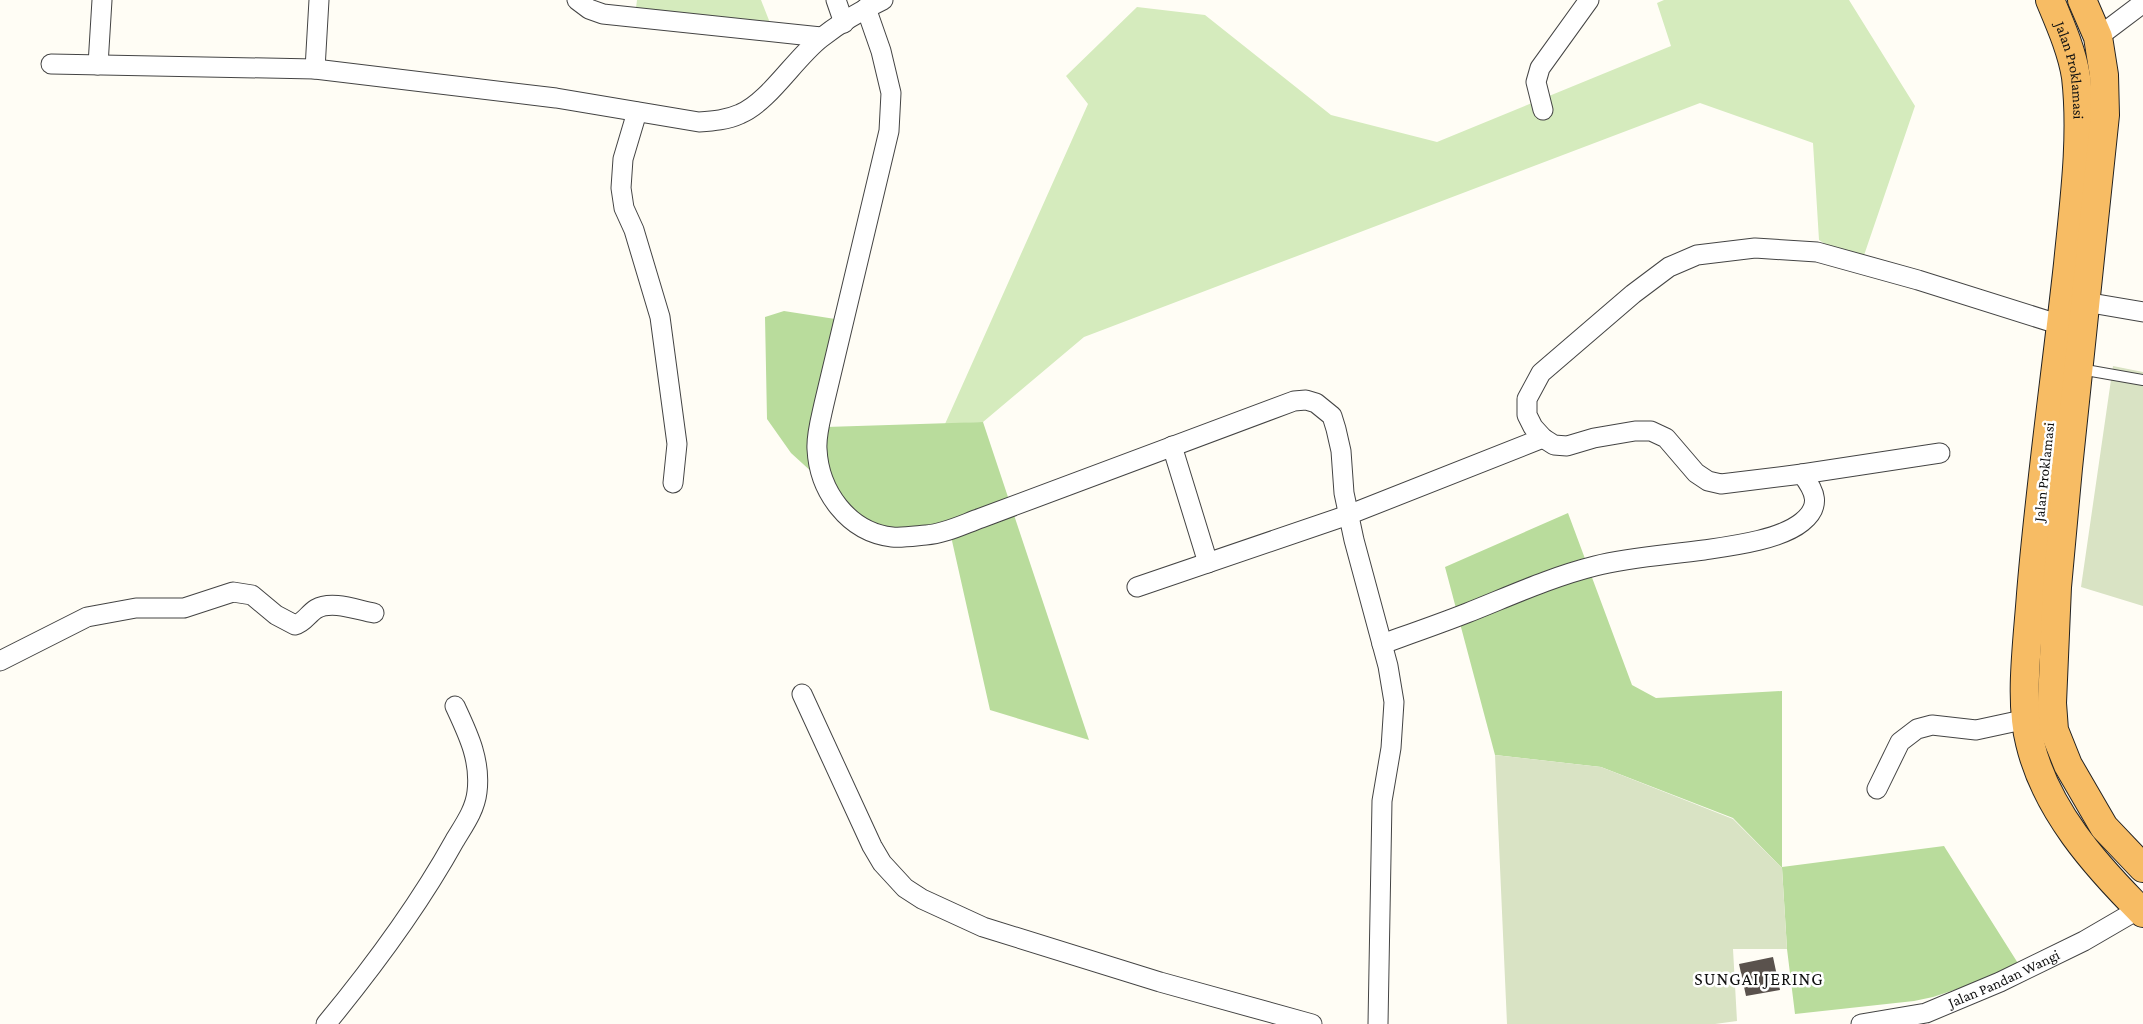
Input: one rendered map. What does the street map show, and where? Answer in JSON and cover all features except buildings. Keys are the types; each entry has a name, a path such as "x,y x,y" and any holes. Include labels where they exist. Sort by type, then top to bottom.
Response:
{"highway":[{"name":"Jalan Proklamasi","path":"2050,0 2062,28 2075,74 2079,114 2061,325 2056,466 2057,587 2052,703 2054,730 2068,764 2104,827 2143,868"},
{"name":"Jalan Proklamasi","path":"2082,0 2098,37 2104,75 2105,115 2077,369 2056,466 2026,666 2027,719 2030,742 2046,790 2068,826 2141,911"}],"street":[{"path":"98,65 102,0"},
{"path":"315,69 319,0"},
{"path":"577,0 589,9 603,14 821,38"},
{"path":"836,0 844,23"},
{"path":"1543,110 1536,82 1540,68 1589,0"},
{"path":"51,64 315,69 556,98 699,122 719,120 742,113 761,99 821,38 875,4 881,51 891,93 889,130 824,404 817,448 824,484 830,498 844,513 864,529 891,537 928,535 981,518 1294,401 1306,400 1316,403 1332,416 1336,428 1348,515 1388,666 1394,702 1391,748 1382,801 1378,1024"},
{"path":"2098,37 2143,4"},
{"path":"637,112 623,159 621,188 624,208 634,230 660,317 677,444 673,483"},
{"path":"1940,453 1721,484 1708,481 1696,473 1666,438 1651,431 1635,431 1594,438 1566,446 1554,445 1543,438 1527,415 1527,399 1541,373 1632,294 1669,267 1697,255 1755,248 1817,252 1918,280 2061,325"},
{"path":"2085,302 2143,312"},
{"path":"1137,587 1348,515 1543,438"},
{"path":"1172,446 1208,563"},
{"path":"1382,644 1467,613 1534,585 1596,565 1727,547 1788,529 1801,523 1810,514 1815,502 1813,489 1802,474"},
{"path":"0,661 87,617 136,608 184,608 233,592 252,595 276,615 295,625 301,623 314,610 324,606 336,606 374,613"},
{"path":"802,694 877,855 891,875 916,895 983,927 1160,982 1312,1024"},
{"path":"326,1024 350,996 433,878 471,813 477,794 478,767 474,746 455,706"},
{"path":"1877,789 1900,742 1917,729 1932,725 1976,730 2027,719"},
{"name":"Jalan Pandan Wangi","path":"1861,1024 1928,1019 2141,911"}],"lane":[{"path":"2077,369 2143,380"}],"green space":[{"path":"637,0 761,0 772,28 636,8"},
{"path":"1664,0 1849,0 1915,106 1860,267 1819,240 1813,143 1700,103 1084,337 983,422 945,424 1088,104 1066,76 1137,7 1205,15 1331,115 1437,142 1671,46 1657,3"},
{"path":"784,311 848,321 826,427 983,422 1089,740 990,710 948,523 892,531 861,517 791,453 767,419 765,317"},
{"path":"2113,366 2143,372 2143,606 2081,587"},
{"path":"1568,513 1632,685 1656,698 1782,691 1782,867 1944,846 2021,968 1933,997 1914,1001 1795,1014 1787,949 1782,868 1733,818 1601,767 1495,755 1445,567"},
{"path":"1495,755 1601,767 1733,819 1782,868 1787,949 1733,949 1737,1021 1715,1024 1507,1024"}],"district":[{"name":"SUNGAI JERING","path":"1759,979"}]}
